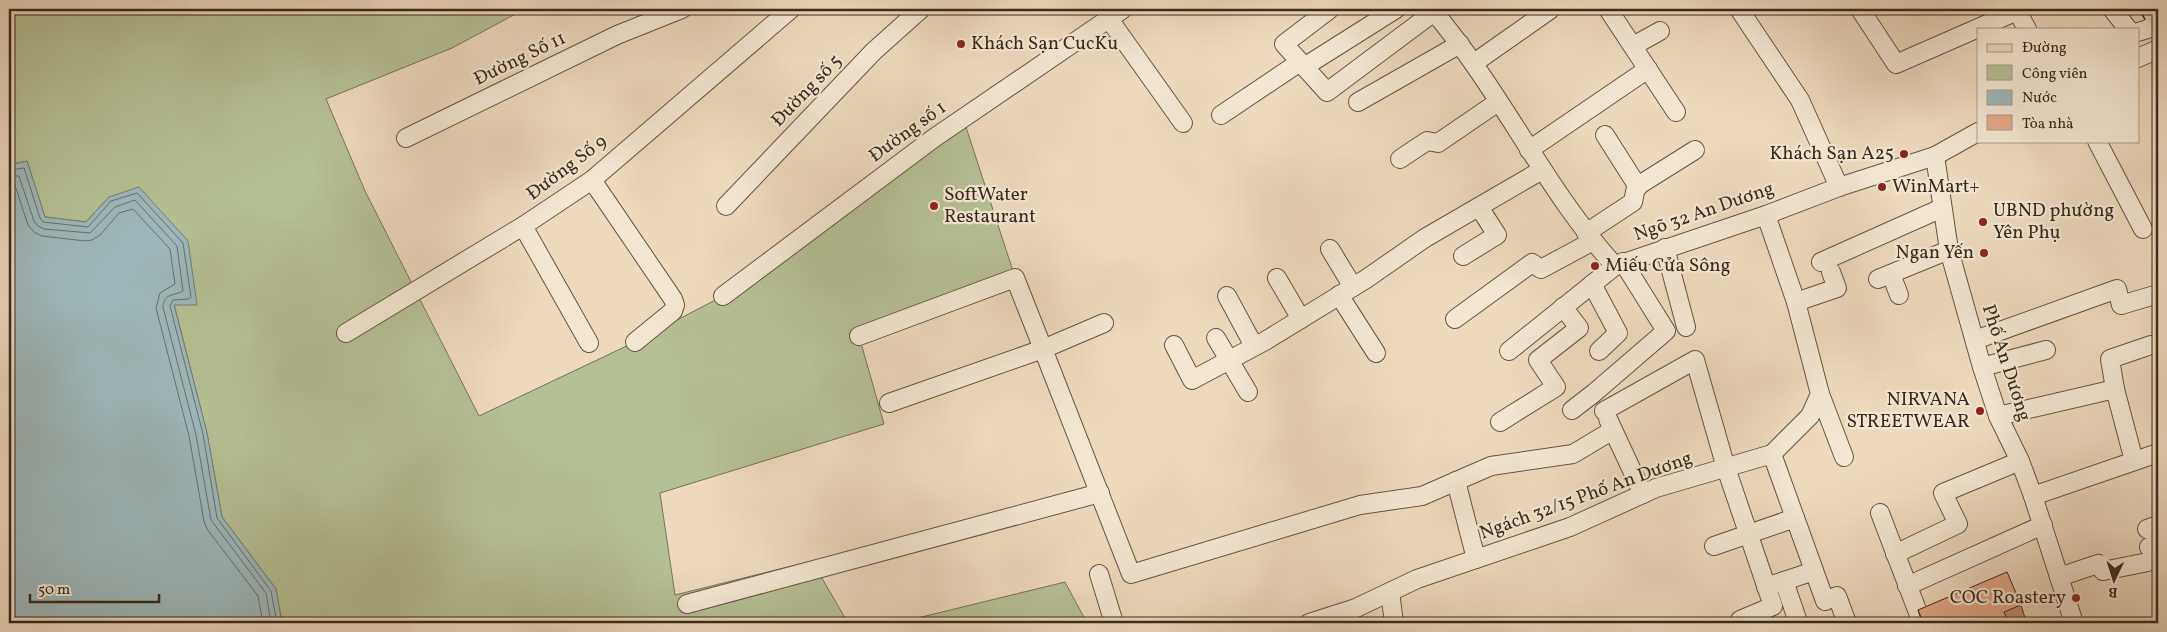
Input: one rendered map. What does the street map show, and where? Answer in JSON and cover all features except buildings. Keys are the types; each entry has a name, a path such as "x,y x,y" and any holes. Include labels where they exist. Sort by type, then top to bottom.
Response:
{"main road":[{"path":"2152,9 2158,20"}],"street":[{"name":"Đường Số 11","path":"406,138 617,35 682,9"},
{"name":"Đường Số 9","path":"346,333 523,226 592,180 791,9"},
{"name":"Đường số 5","path":"726,206 874,51 921,9"},
{"path":"1330,9 1284,44 1327,92 1433,10 1474,63 1542,170 1590,237 1619,264 1658,316 1666,331 1572,410"},
{"path":"1221,115 1396,9"},
{"path":"1474,63 1551,9"},
{"path":"1608,9 1676,112"},
{"path":"1739,9 1800,100 1839,187"},
{"path":"1860,9 1896,64 1977,29"},
{"path":"2112,9 2127,28"},
{"path":"1978,28 2017,11 2026,28"},
{"path":"1116,14 1183,123"},
{"name":"Đường số 1","path":"723,296 934,138 1116,14"},
{"path":"2140,31 2148,29 2158,20"},
{"path":"1633,46 1660,32"},
{"path":"1358,102 1460,44"},
{"path":"1529,150 1648,69"},
{"path":"1400,159 1427,141 1438,144 1498,102"},
{"path":"1936,156 1977,133"},
{"path":"1605,135 1638,187"},
{"path":"2098,142 2143,229"},
{"path":"1455,318 1532,263 1541,269 1590,237 1633,202 1638,187 1695,150"},
{"name":"Ngõ 32 An Dương","path":"1509,351 1619,264 1839,187 1936,156"},
{"name":"Phố An Dương","path":"1936,156 1942,208 1950,250 1982,367 1998,416 2020,461 2033,496 2074,623"},
{"path":"1174,345 1192,380 1301,319 1425,238 1542,170"},
{"path":"592,180 673,298 675,305 673,311 635,342"},
{"path":"1463,256 1496,236 1479,208"},
{"path":"1796,302 1837,288 1826,267 1942,208"},
{"path":"1766,214 1796,302 1820,394 1844,457"},
{"path":"523,226 589,343"},
{"path":"1665,248 1686,327"},
{"path":"1330,249 1346,291 1376,353"},
{"path":"1899,295 1885,276 1950,250"},
{"path":"859,336 1015,278 1131,574 1360,505 1422,496 1491,466 1573,454 1613,430"},
{"path":"1277,278 1301,319"},
{"path":"1592,284 1618,333 1599,351"},
{"path":"1975,340 2117,288 2121,305 2158,294"},
{"path":"1227,296 1254,346"},
{"path":"1500,422 1556,387 1538,360 1579,328 1563,307"},
{"path":"889,403 1043,350 1104,323"},
{"path":"1216,338 1248,392"},
{"path":"2134,461 2115,389 2110,359 2151,345"},
{"path":"1982,367 2046,350"},
{"path":"1604,411 1695,360 1726,468 1772,606 1740,620"},
{"path":"1998,416 2115,389"},
{"path":"1594,393 1643,494"},
{"name":"Ngách 32/15 Phố An Dương","path":"1309,623 1356,608 1418,579 1570,527 1643,494 1772,454 1810,416 1820,394"},
{"path":"2033,496 2158,452"},
{"path":"1772,454 1825,601 1837,596 1847,623"},
{"path":"1894,554 1958,524 1943,493 2020,461"},
{"path":"1456,481 1476,559"},
{"path":"687,604 1100,494"},
{"path":"1880,513 1894,554 1922,623"},
{"path":"1714,546 1795,518"},
{"path":"1907,586 2043,525"},
{"path":"2059,576 2098,564 2103,571 2152,551"},
{"path":"1766,587 1814,571"},
{"path":"1099,574 1114,623"},
{"path":"1784,581 1797,619"},
{"path":"1390,592 1394,623"}],"green space":[{"path":"9,9 525,9 452,48 326,99 365,191 479,416 635,342 723,296 963,118 1013,271 859,336 884,424 660,493 675,595 812,561 848,623 282,623 276,589 222,517 207,433 174,304 197,304 109,197 86,222 45,217 27,161 9,165"},
{"path":"1065,582 1087,623 897,623"}],"water":[{"path":"27,161 45,217 86,222 109,197 139,187 188,241 197,305 174,305 207,433 222,517 276,589 282,623 9,623 9,165"}],"place":[{"name":"Khách Sạn CucKu","path":"961,44"},
{"name":"Khách Sạn A25","path":"1904,154"},
{"name":"WinMart+","path":"1882,187"},
{"name":"SoftWater Restaurant","path":"934,206"},
{"name":"UBND phường Yên Phụ","path":"1983,222"},
{"name":"Ngan Yến","path":"1984,253"},
{"name":"Miếu Cửa Sông","path":"1595,266"},
{"name":"NIRVANA STREETWEAR","path":"1980,411"},
{"name":"COC Roastery","path":"2076,598"}]}
